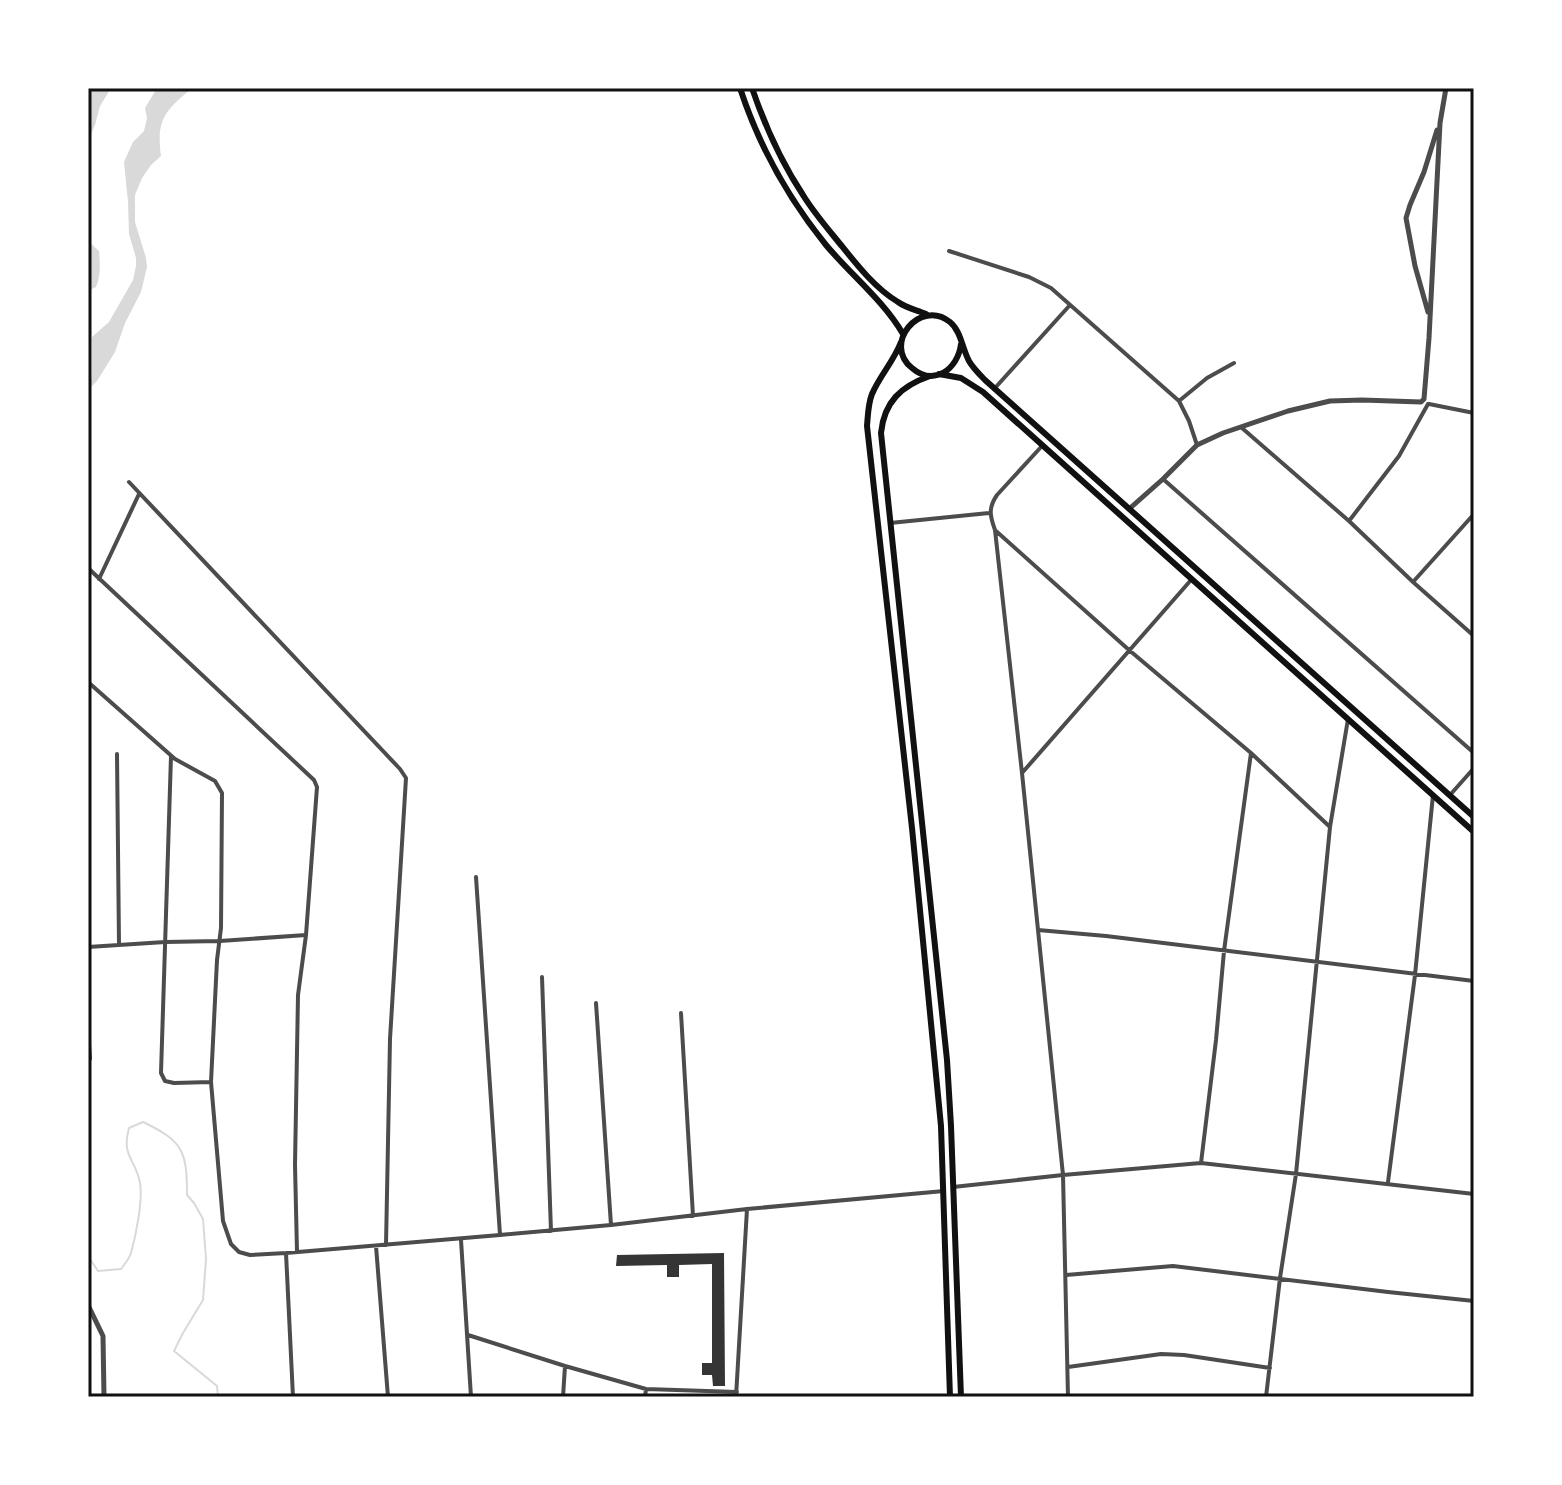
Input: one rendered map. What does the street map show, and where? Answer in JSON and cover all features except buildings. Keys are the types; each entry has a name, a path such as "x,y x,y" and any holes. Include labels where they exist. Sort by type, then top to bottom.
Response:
{"main road":[{"path":"740,88 777,176 825,243 884,306 903,334"},
{"path":"752,88 769,133 803,197 854,262 900,304 948,320 955,327 970,364 995,388 1474,817"},
{"path":"930,315 914,320 903,334 894,359 873,392 867,426 941,1126 950,1397"},
{"path":"901,342 905,361 920,374 930,376"},
{"path":"961,344 960,354 948,370 920,379 899,393 886,410 882,446 941,997 951,1126 961,1397"},
{"path":"939,374 961,378 973,385 1474,832"},
{"path":"900,719 911,717"}],"street":[{"path":"1421,402 1424,399 1430,321 1440,123 1446,88"},
{"path":"1430,321 1406,218 1440,123"},
{"path":"949,251 1029,277 1051,288 1179,401 1197,445"},
{"path":"995,388 1070,305"},
{"path":"1179,401 1207,378 1234,363"},
{"path":"1129,509 1197,445 1288,411 1330,401 1362,400 1421,402 1474,413"},
{"path":"1349,521 1399,456 1428,404"},
{"path":"1242,428 1474,636"},
{"path":"1042,446 997,495 989,513 995,530 1063,1175 1068,1397"},
{"path":"1163,479 1474,753"},
{"path":"129,482 406,778 390,1039 386,1245"},
{"path":"99,579 140,493"},
{"path":"890,523 989,513"},
{"path":"1413,582 1474,514"},
{"path":"995,530 1129,650 1251,753 1330,827"},
{"path":"88,568 314,780 318,792 298,995 297,1252"},
{"path":"1022,773 1191,580"},
{"path":"88,682 171,756 215,781 222,793 220,941 211,1082 223,1221 231,1244 239,1252 250,1255 286,1253 461,1239 944,1191"},
{"path":"1266,1397 1296,1174 1330,827 1348,719"},
{"path":"1201,1163 1224,951 1251,753"},
{"path":"117,754 119,944"},
{"path":"171,756 161,1073 165,1081 174,1083 211,1082"},
{"path":"1450,795 1474,768"},
{"path":"1388,1183 1415,975 1433,795"},
{"path":"476,877 500,1235"},
{"path":"1038,930 1474,981"},
{"path":"88,947 306,935"},
{"path":"542,977 551,1231"},
{"path":"596,1003 611,1225"},
{"path":"681,1013 693,1216"},
{"path":"88,1029 90,1059"},
{"path":"953,1187 1201,1163 1474,1194"},
{"path":"468,1335 646,1389 736,1395 747,1209"},
{"path":"461,1239 471,1397"},
{"path":"376,1246 388,1397"},
{"path":"286,1253 293,1397"},
{"path":"1066,1275 1173,1266 1474,1301"},
{"path":"88,1305 103,1336 104,1397"},
{"path":"1068,1367 1161,1354 1270,1368"},
{"path":"563,1397 565,1366"},
{"path":"645,1397 646,1389"}],"shaded area":[{"path":"88,88 111,88 100,106 88,141"},
{"path":"157,88 192,88 164,117 160,133 161,156 142,178 135,195 135,222 147,267 141,292 115,352 88,390 92,379 92,337 109,322 133,280 136,258 129,234 124,162 133,142 144,131 147,118 145,108"},
{"path":"88,241 99,251 100,265 96,287 88,291"}],"waterway":[{"path":"88,1256 98,1271 121,1269 130,1255 141,1190 128,1152 127,1138 129,1128 143,1122 167,1135 180,1149 186,1168 187,1195 203,1219 206,1259 203,1300 174,1351 217,1386 218,1397"}]}
